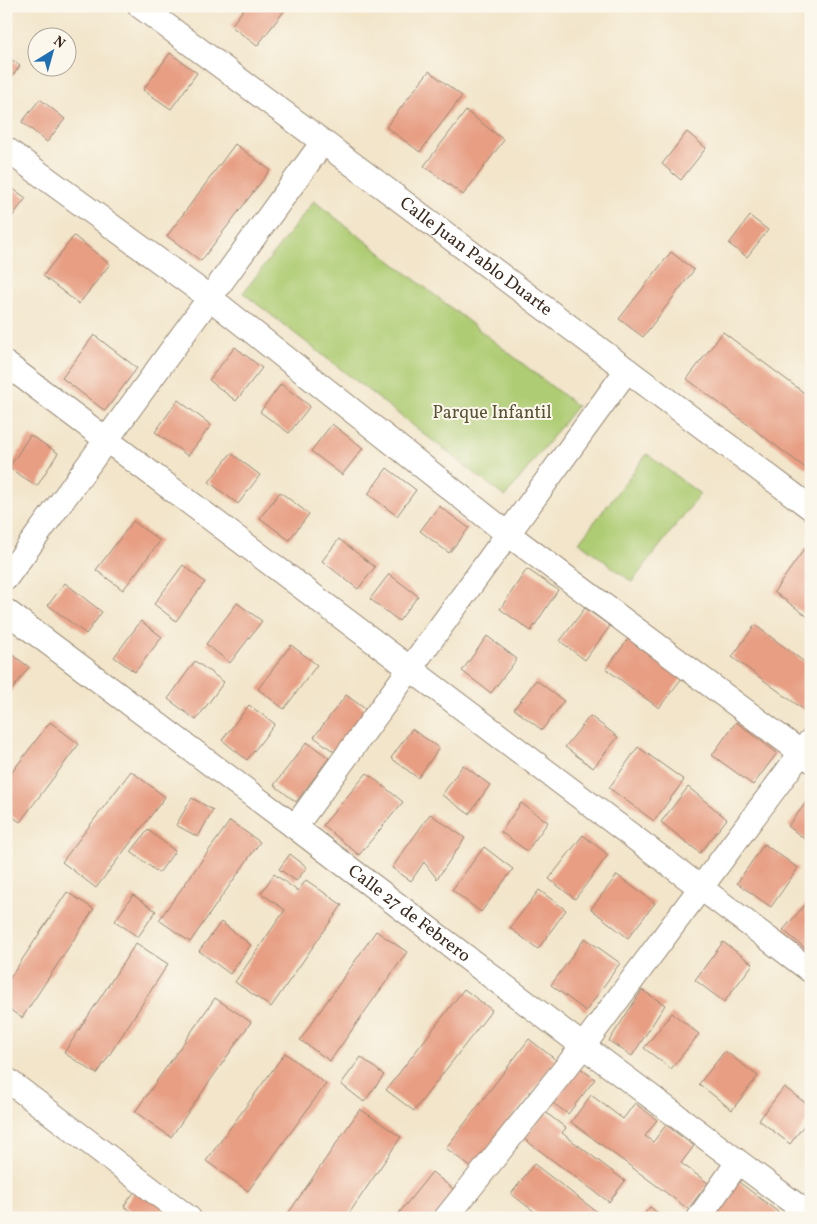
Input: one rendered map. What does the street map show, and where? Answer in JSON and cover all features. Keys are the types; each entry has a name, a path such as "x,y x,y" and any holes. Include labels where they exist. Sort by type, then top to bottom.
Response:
{"street":[{"name":"Calle Juan Pablo Duarte","path":"140,6 811,508"},
{"path":"6,578 323,142"},
{"path":"6,149 210,298 508,534 807,751 701,888 583,1046 446,1218"},
{"path":"6,364 811,971"},
{"path":"295,827 627,370"},
{"name":"Calle 27 de Febrero","path":"6,611 811,1216"},
{"path":"6,1079 189,1218"},
{"path":"698,1218 738,1162"}],"green space":[{"name":"Parque Infantil","path":"314,201 577,406 505,497 243,293"},
{"path":"647,454 700,494 632,582 579,542"}],"building":[{"path":"246,6 288,6 257,46 231,26"},
{"path":"170,53 197,73 171,109 143,90"},
{"path":"6,55 20,66 6,84"},
{"path":"429,71 462,96 420,152 386,127"},
{"path":"40,99 65,119 47,142 22,122"},
{"path":"466,111 504,140 463,195 424,166"},
{"path":"687,132 706,148 681,180 662,164"},
{"path":"235,144 270,170 201,261 167,236"},
{"path":"6,184 26,198 6,225"},
{"path":"750,216 768,230 747,257 729,244"},
{"path":"74,236 110,264 79,304 43,276"},
{"path":"671,252 694,270 643,337 619,319"},
{"path":"723,332 811,398 811,465 807,469 687,379"},
{"path":"94,335 137,368 105,411 62,378"},
{"path":"235,347 262,368 236,401 209,380"},
{"path":"281,384 310,406 289,433 260,412"},
{"path":"178,400 211,425 188,456 155,432"},
{"path":"332,424 363,448 342,475 311,451"},
{"path":"30,435 58,453 37,486 9,468"},
{"path":"231,453 260,475 238,504 209,482"},
{"path":"387,468 416,490 397,516 368,494"},
{"path":"280,492 309,514 289,540 260,518"},
{"path":"439,506 469,528 449,553 420,531"},
{"path":"133,521 160,541 123,590 96,570"},
{"path":"339,539 375,567 358,589 322,561"},
{"path":"805,548 811,552 811,619 774,592"},
{"path":"183,565 205,582 176,621 154,604"},
{"path":"527,569 558,590 531,631 500,609"},
{"path":"389,574 418,596 399,621 370,599"},
{"path":"65,583 102,612 86,634 48,605"},
{"path":"237,603 262,621 230,663 206,644"},
{"path":"585,608 610,626 585,660 560,641"},
{"path":"141,621 162,637 135,672 114,657"},
{"path":"755,625 811,667 811,715 732,657"},
{"path":"487,636 517,659 491,693 462,671"},
{"path":"629,638 682,678 659,708 606,669"},
{"path":"291,645 317,665 284,709 258,689"},
{"path":"6,650 29,667 6,698"},
{"path":"195,661 224,682 196,720 168,699"},
{"path":"536,680 564,701 542,730 514,709"},
{"path":"346,695 368,711 336,753 314,737"},
{"path":"249,705 275,724 247,760 222,740"},
{"path":"590,716 618,737 593,768 565,747"},
{"path":"50,722 79,744 20,822 6,812 6,780"},
{"path":"736,722 777,753 753,785 712,755"},
{"path":"412,729 439,748 418,778 391,758"},
{"path":"307,742 329,758 296,802 274,785"},
{"path":"638,747 684,780 654,821 609,788"},
{"path":"463,765 490,785 469,814 442,795"},
{"path":"131,771 165,797 96,888 62,862"},
{"path":"367,773 403,802 359,855 323,825"},
{"path":"688,787 727,819 700,853 661,822"},
{"path":"811,796 811,844 788,826"},
{"path":"192,798 213,810 198,837 176,825"},
{"path":"521,803 548,822 527,851 501,832"},
{"path":"430,814 465,838 437,879 424,862 411,881 392,868"},
{"path":"230,821 260,842 190,942 159,920"},
{"path":"148,830 175,851 159,873 131,852"},
{"path":"583,835 608,855 575,899 549,879"},
{"path":"764,844 798,868 771,907 737,883"},
{"path":"484,847 513,869 481,912 452,890"},
{"path":"290,854 307,867 296,881 279,869"},
{"path":"274,874 298,891 306,880 342,905 271,1007 235,982 285,910 261,893"},
{"path":"617,875 655,903 628,938 591,909"},
{"path":"539,890 566,910 538,949 510,928"},
{"path":"67,892 94,909 22,1018 6,1007 6,984"},
{"path":"133,895 156,911 138,937 115,921"},
{"path":"811,898 811,953 783,930"},
{"path":"221,922 251,945 230,974 199,951"},
{"path":"376,931 407,952 330,1061 300,1040"},
{"path":"585,938 620,963 586,1011 551,985"},
{"path":"723,942 753,964 724,1002 695,980"},
{"path":"136,943 168,964 97,1074 64,1053"},
{"path":"464,989 492,1010 414,1111 386,1090"},
{"path":"642,990 665,1005 632,1056 609,1041"},
{"path":"215,998 251,1022 171,1137 135,1112"},
{"path":"672,1013 699,1034 671,1069 644,1048"},
{"path":"529,1039 556,1060 473,1169 446,1148"},
{"path":"725,1051 758,1076 732,1110 699,1084"},
{"path":"285,1053 326,1084 248,1191 206,1161"},
{"path":"361,1057 384,1075 364,1102 341,1084"},
{"path":"580,1068 595,1079 568,1114 553,1103"},
{"path":"784,1087 811,1107 811,1116 790,1144 759,1120"},
{"path":"591,1095 623,1119 635,1103 657,1120 645,1136 653,1142 666,1125 694,1146 681,1163 708,1183 688,1209 571,1122"},
{"path":"360,1109 401,1137 346,1218 285,1218"},
{"path":"545,1112 566,1128 562,1133 625,1181 609,1202 524,1139"},
{"path":"534,1164 605,1218 543,1218 511,1194"},
{"path":"432,1172 462,1196 444,1218 395,1218"},
{"path":"735,1179 778,1212 774,1218 723,1218 712,1210"},
{"path":"138,1187 168,1210 162,1218 140,1218 124,1206"},
{"path":"650,1207 664,1218 641,1218"}]}
